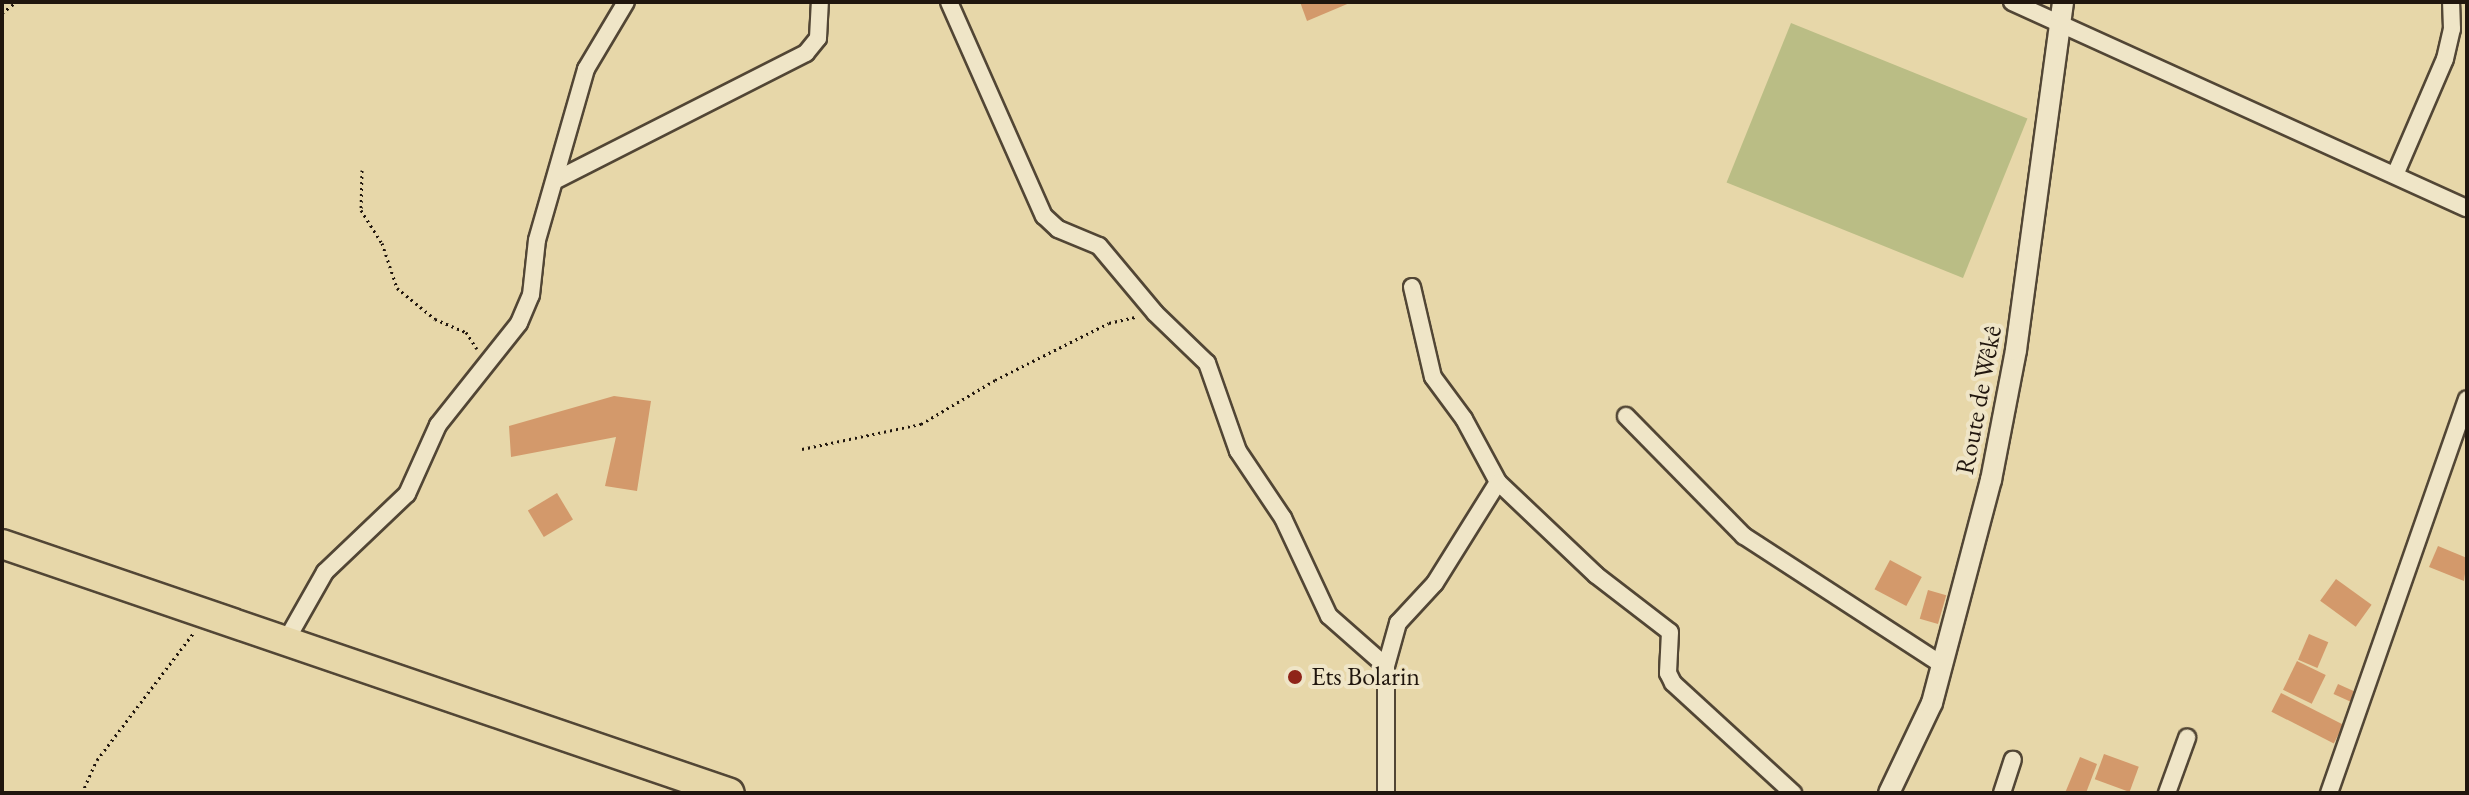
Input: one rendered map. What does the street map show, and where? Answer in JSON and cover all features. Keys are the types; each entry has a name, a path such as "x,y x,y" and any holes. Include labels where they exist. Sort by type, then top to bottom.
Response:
{"highway":[{"path":"2,544 730,793"}],"street":[{"path":"287,639 325,572 407,494 438,425 511,336 531,295 537,240 558,179 586,69 626,2"},
{"path":"558,179 806,53 818,38 820,2"},
{"path":"949,2 1044,216 1058,229 1099,246 1155,313 1207,363 1238,451 1283,518 1329,616 1386,666"},
{"path":"2012,2 2061,12 2467,208"},
{"path":"2395,175 2445,59 2452,29 2451,2"},
{"name":"Route de Wêkê","path":"1889,793 1918,741 1943,665 1991,480 2016,350 2061,12"},
{"path":"1412,287 1433,377 1464,419 1498,482 1596,575 1670,632 1668,673 1673,683 1793,793"},
{"path":"2329,793 2467,400"},
{"path":"1626,416 1744,536 1943,665"},
{"path":"1386,793 1386,666 1398,623 1435,583 1498,482"},
{"path":"2167,793 2187,738"},
{"path":"2002,793 2013,760"}],"path":[{"path":"2,13 16,2"},
{"path":"362,170 361,210 382,243 397,288 435,319 466,332 488,365"},
{"path":"802,449 921,424 995,380 1109,323 1155,313"},
{"path":"82,793 97,760 209,613"}],"green space":[{"path":"1791,23 2027,119 1963,278 1727,182"}],"building":[{"path":"1300,2 1352,2 1307,21"},
{"path":"614,396 651,401 637,491 605,486 616,437 511,457 509,426"},
{"path":"557,493 573,520 544,537 528,511"},
{"path":"2438,546 2467,558 2464,581 2429,567"},
{"path":"1890,560 1922,577 1906,606 1875,589"},
{"path":"2336,579 2372,605 2356,627 2320,601"},
{"path":"1928,590 1946,595 1938,624 1920,619"},
{"path":"2309,634 2328,642 2317,668 2298,660"},
{"path":"2297,661 2326,675 2312,704 2283,690"},
{"path":"2338,684 2356,692 2352,702 2334,694"},
{"path":"2281,693 2343,725 2334,743 2271,712"},
{"path":"2104,754 2139,767 2130,792 2095,779"},
{"path":"2080,757 2097,764 2086,793 2065,793"}],"place":[{"name":"Ets Bolarin","path":"1295,677"}]}
